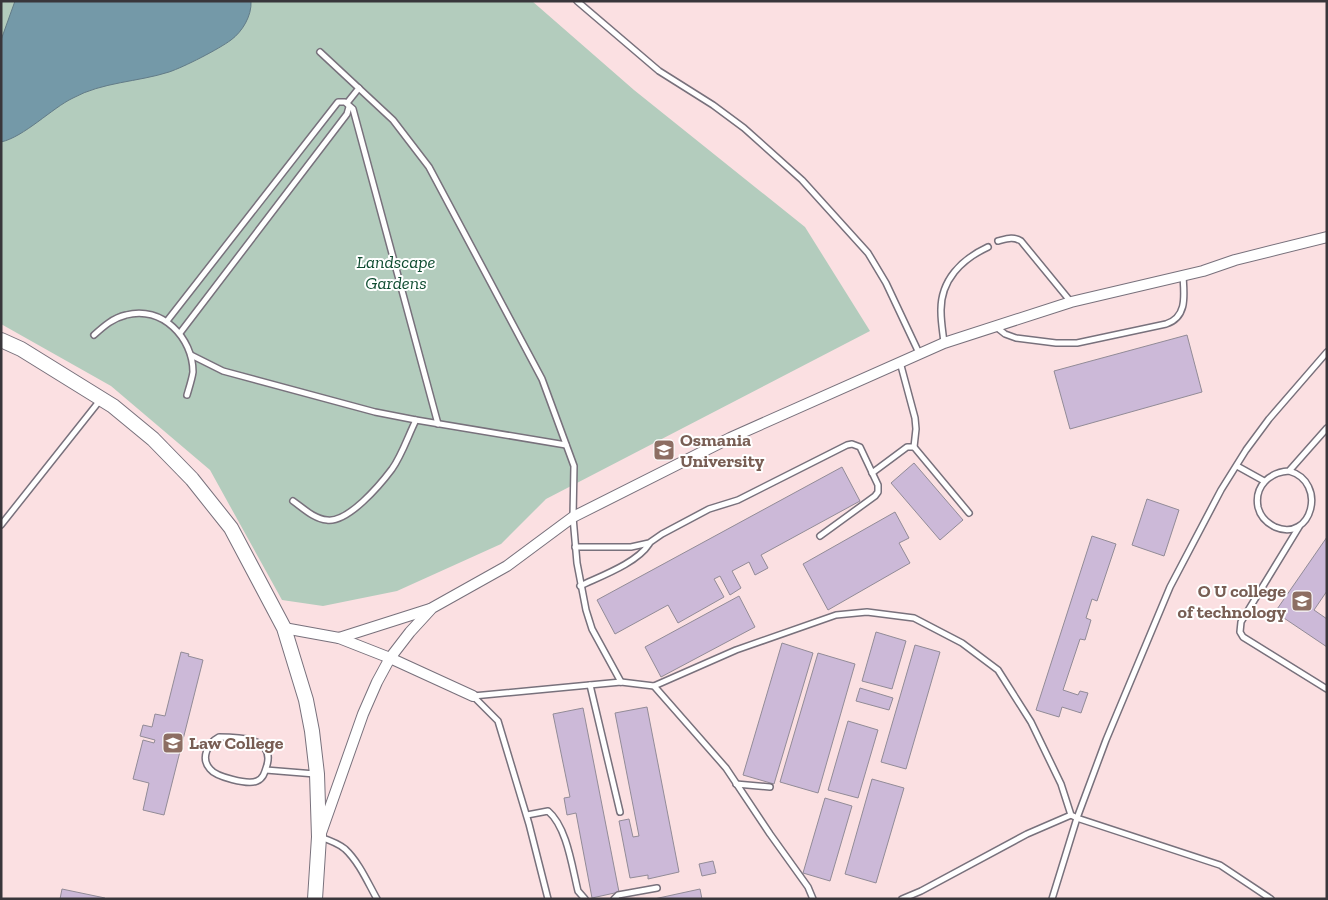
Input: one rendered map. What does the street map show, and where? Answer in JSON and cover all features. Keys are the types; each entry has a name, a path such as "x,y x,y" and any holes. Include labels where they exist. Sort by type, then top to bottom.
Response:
{"main road":[{"path":"1,340 21,349 113,406 154,439 192,480 225,521 258,576 284,628 306,700 312,731 317,774 319,837 315,899"}],"street":[{"path":"339,638 432,608 507,566 573,517 730,438 944,343 1071,302 1203,271 1235,260 1327,237"},
{"path":"319,837 363,714 390,658 432,608"},
{"path":"284,628 339,638 390,658 473,696"}],"lane":[{"path":"578,1 618,38 659,71 713,105 744,128 802,180 868,253 886,283 918,354"},
{"path":"320,52 393,120 429,167 542,379 574,466 573,517 580,586 592,629 621,682"},
{"path":"180,332 347,114 348,105 359,88"},
{"path":"167,321 338,102 342,101 352,109 438,424"},
{"path":"998,241 1009,238 1021,240 1071,302"},
{"path":"944,343 940,310 948,281 959,264 988,246"},
{"path":"995,326 1005,334 1016,338 1056,343 1077,342 1166,324 1178,317 1184,305 1183,276"},
{"path":"94,335 109,321 128,314 148,314 167,321 180,332 191,355 193,373 187,395"},
{"path":"1052,899 1077,818 1106,740 1170,587 1221,490 1237,466 1269,419 1327,352"},
{"path":"191,355 223,371 375,412 566,445"},
{"path":"900,362 915,418 914,447"},
{"path":"1,525 101,399"},
{"path":"293,501 319,518 329,521 355,510 393,468 416,420"},
{"path":"1289,471 1327,428"},
{"path":"575,547 631,547 649,543 709,508 738,500 847,445 852,444 860,447 879,488 875,496 820,536"},
{"path":"872,473 907,446 914,447 969,513"},
{"path":"1237,466 1264,482"},
{"path":"1280,472 1298,473 1312,485 1316,503 1314,512 1300,526 1290,529 1280,529 1270,525 1263,518 1259,509 1258,499 1264,482 1271,475 1280,472"},
{"path":"1300,526 1241,622 1240,632 1243,637 1327,689"},
{"path":"580,586 620,567 645,550 649,543"},
{"path":"473,696 621,682 654,686 736,650 836,615 867,612 914,618 962,643 998,670 1031,722 1061,784 1071,815 1220,865 1271,899"},
{"path":"590,685 620,812"},
{"path":"654,686 726,768 808,887 813,899"},
{"path":"473,696 498,720 527,815 548,899"},
{"path":"219,737 257,741 264,746 266,752 268,761 266,770 263,777 251,783 217,775 210,770 206,763 207,749 212,741 219,737"},
{"path":"266,770 317,774"},
{"path":"736,784 770,787"},
{"path":"527,815 548,811 555,816 561,827 578,891 585,899"},
{"path":"902,899 916,894 1027,834 1071,815"},
{"path":"319,837 334,842 344,849 353,859 377,899"},
{"path":"614,899 618,895 657,888"}],"shaded area":[{"name":"Osmania University","path":"1,1 1327,1 1327,899 1,899"}],"green space":[{"name":"Landscape Gardens","path":"1,1 532,1 634,90 805,227 870,331 546,499 501,544 397,591 323,606 282,600 210,470 111,386 1,324"}],"water":[{"path":"15,1 251,1 251,7 248,18 235,37 218,48 169,72 108,85 84,93 65,103 28,129 1,142 1,40"}],"building":[{"path":"1187,335 1202,392 1070,429 1054,371"},
{"path":"914,463 963,520 940,540 891,483"},
{"path":"842,467 860,501 761,555 768,568 755,575 749,562 732,571 741,588 730,595 720,576 714,579 724,597 678,623 668,605 615,634 597,600"},
{"path":"1147,499 1179,510 1164,556 1132,545"},
{"path":"895,512 909,538 899,543 910,563 828,610 803,564"},
{"path":"1092,536 1116,544 1097,601 1092,599 1086,618 1091,620 1085,640 1080,639 1063,690 1078,695 1080,691 1088,693 1081,713 1062,707 1059,717 1036,710"},
{"name":"O U college of technology","path":"1327,537 1327,591 1314,610 1327,619 1327,647 1275,612"},
{"path":"739,596 755,627 661,677 645,647"},
{"path":"876,632 906,641 892,689 862,681"},
{"path":"782,643 813,653 774,784 743,775"},
{"path":"915,645 940,652 906,769 881,762"},
{"path":"181,652 203,660 164,815 143,810 149,783 133,779 143,740 154,743 155,740 140,736 143,725 152,727 155,714 165,716"},
{"path":"818,653 855,664 818,793 780,782"},
{"path":"860,688 893,698 889,710 856,701"},
{"path":"647,707 679,872 648,879 648,875 630,878 619,821 629,819 633,837 639,836 615,713"},
{"path":"583,708 619,892 592,898 576,813 567,815 564,798 570,797 553,714"},
{"path":"848,721 878,730 858,798 828,790"},
{"path":"872,779 904,788 876,883 845,874"},
{"path":"825,798 852,806 830,881 803,873"},
{"path":"713,861 716,873 702,876 699,864"},
{"path":"62,889 105,898 105,899 60,899"},
{"path":"700,889 702,899 654,899"}],"place":[{"name":"Osmania University","path":"664,450"},
{"name":"O U college of technology","path":"1302,601"},
{"name":"Law College","path":"173,743"}]}
